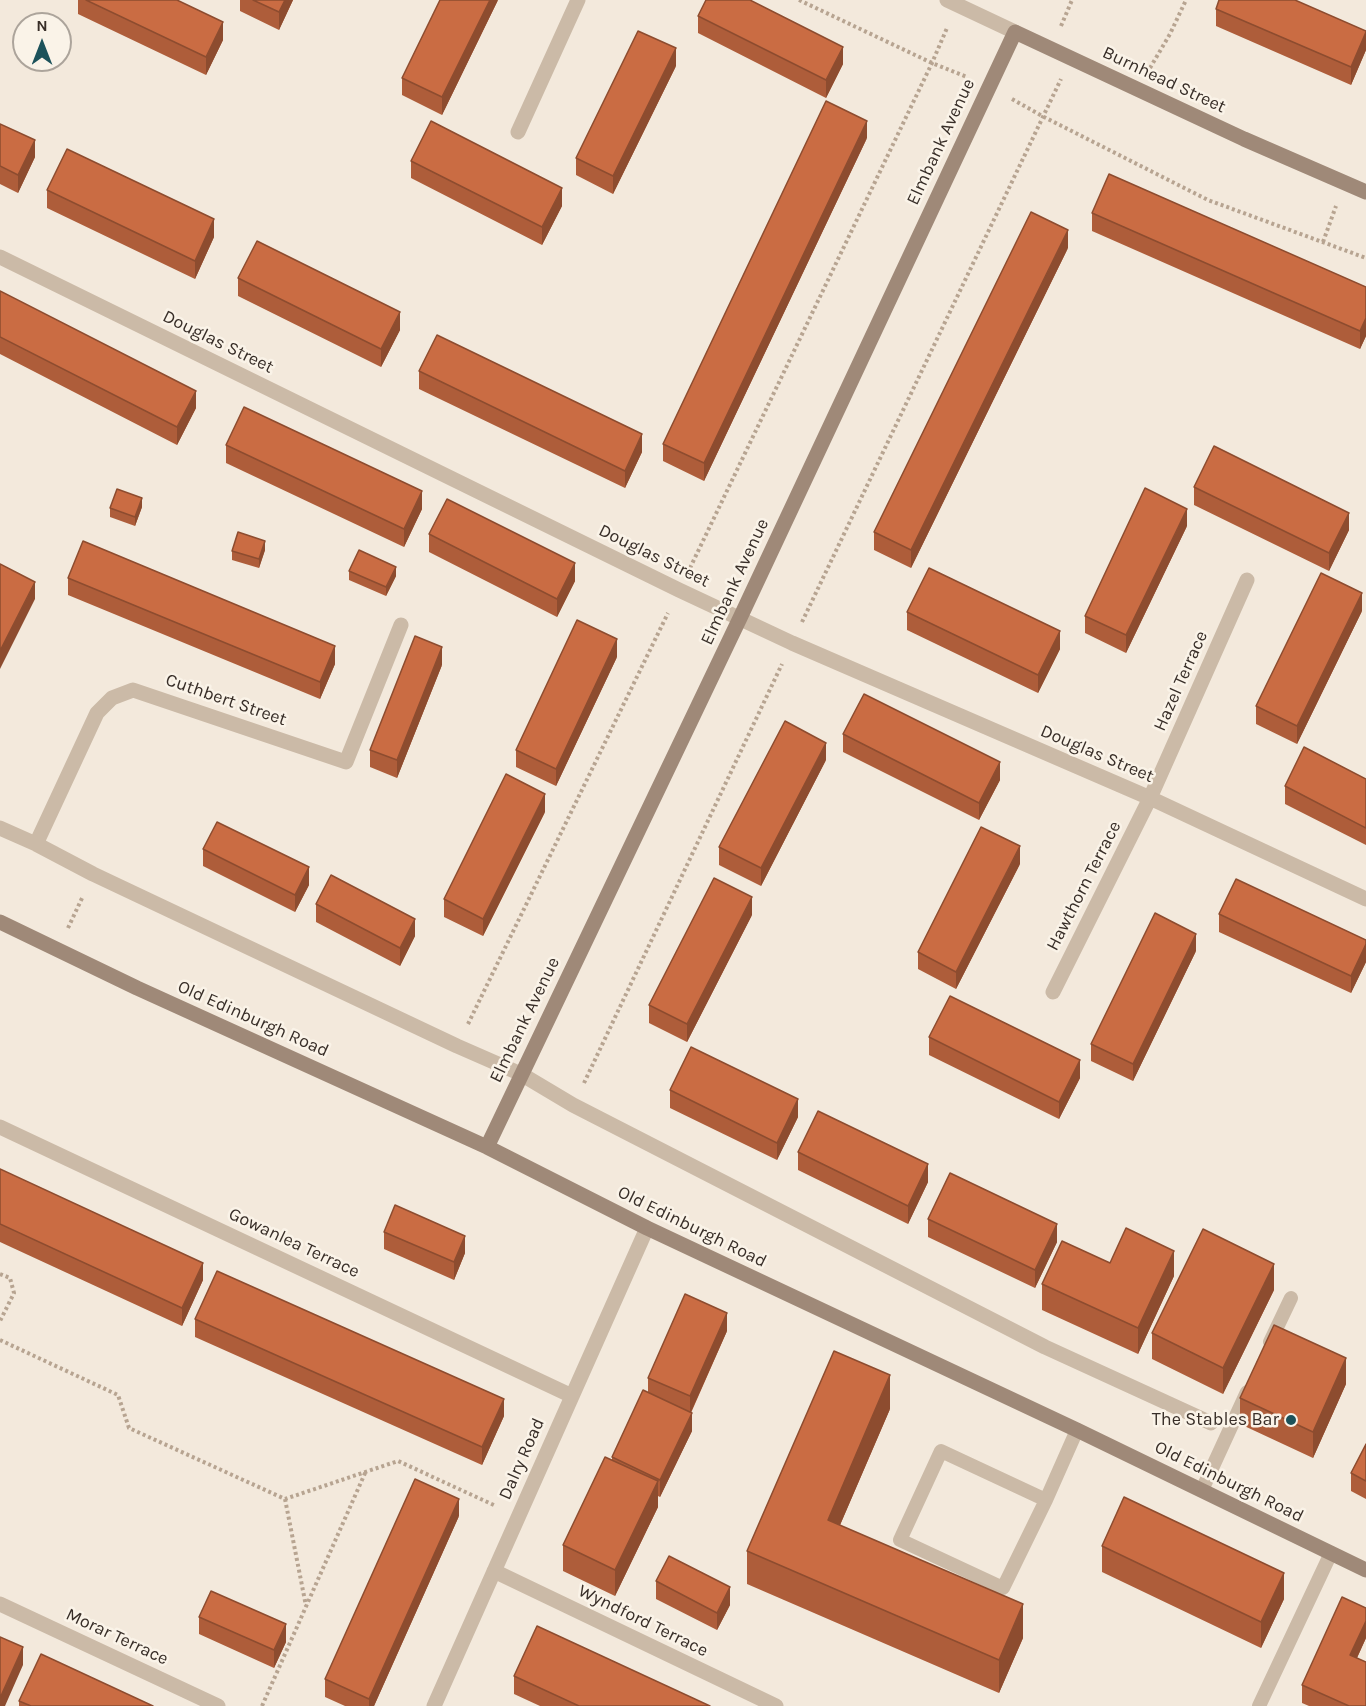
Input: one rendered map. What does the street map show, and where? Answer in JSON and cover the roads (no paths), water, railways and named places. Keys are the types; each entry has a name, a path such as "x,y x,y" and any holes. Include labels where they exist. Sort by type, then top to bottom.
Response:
{"street":[{"path":"518,132 578,0"},
{"name":"Burnhead Street","path":"952,2 1244,139 1366,192"},
{"name":"Elmbank Avenue","path":"487,1147 740,618 1015,32"},
{"name":"Douglas Street","path":"0,257 679,590 792,643 1150,798 1366,899"},
{"name":"Hazel Terrace","path":"1150,798 1247,580"},
{"name":"Cuthbert Street","path":"36,844 97,713 112,698 133,690 346,762 401,625"},
{"name":"Hawthorn Terrace","path":"1053,992 1150,798"},
{"path":"0,828 457,1046 521,1074 573,1105 1045,1347 1211,1423"},
{"name":"Old Edinburgh Road","path":"0,922 137,988 487,1147 647,1228 1077,1430 1366,1570"},
{"name":"Gowanlea Terrace","path":"0,1127 572,1395"},
{"name":"Dalry Road","path":"434,1706 647,1228"},
{"name":"Wyndford Terrace","path":"494,1571 776,1706"},
{"name":"Morar Terrace","path":"0,1604 218,1706"}],"lane":[{"path":"1266,1351 1291,1298"},
{"path":"1202,1490 1251,1383"},
{"path":"1046,1500 941,1451 900,1540 1004,1588 1046,1500 1077,1430"},
{"path":"1259,1706 1330,1553"}],"place":[{"name":"The Stables Bar","path":"1291,1420"}]}
